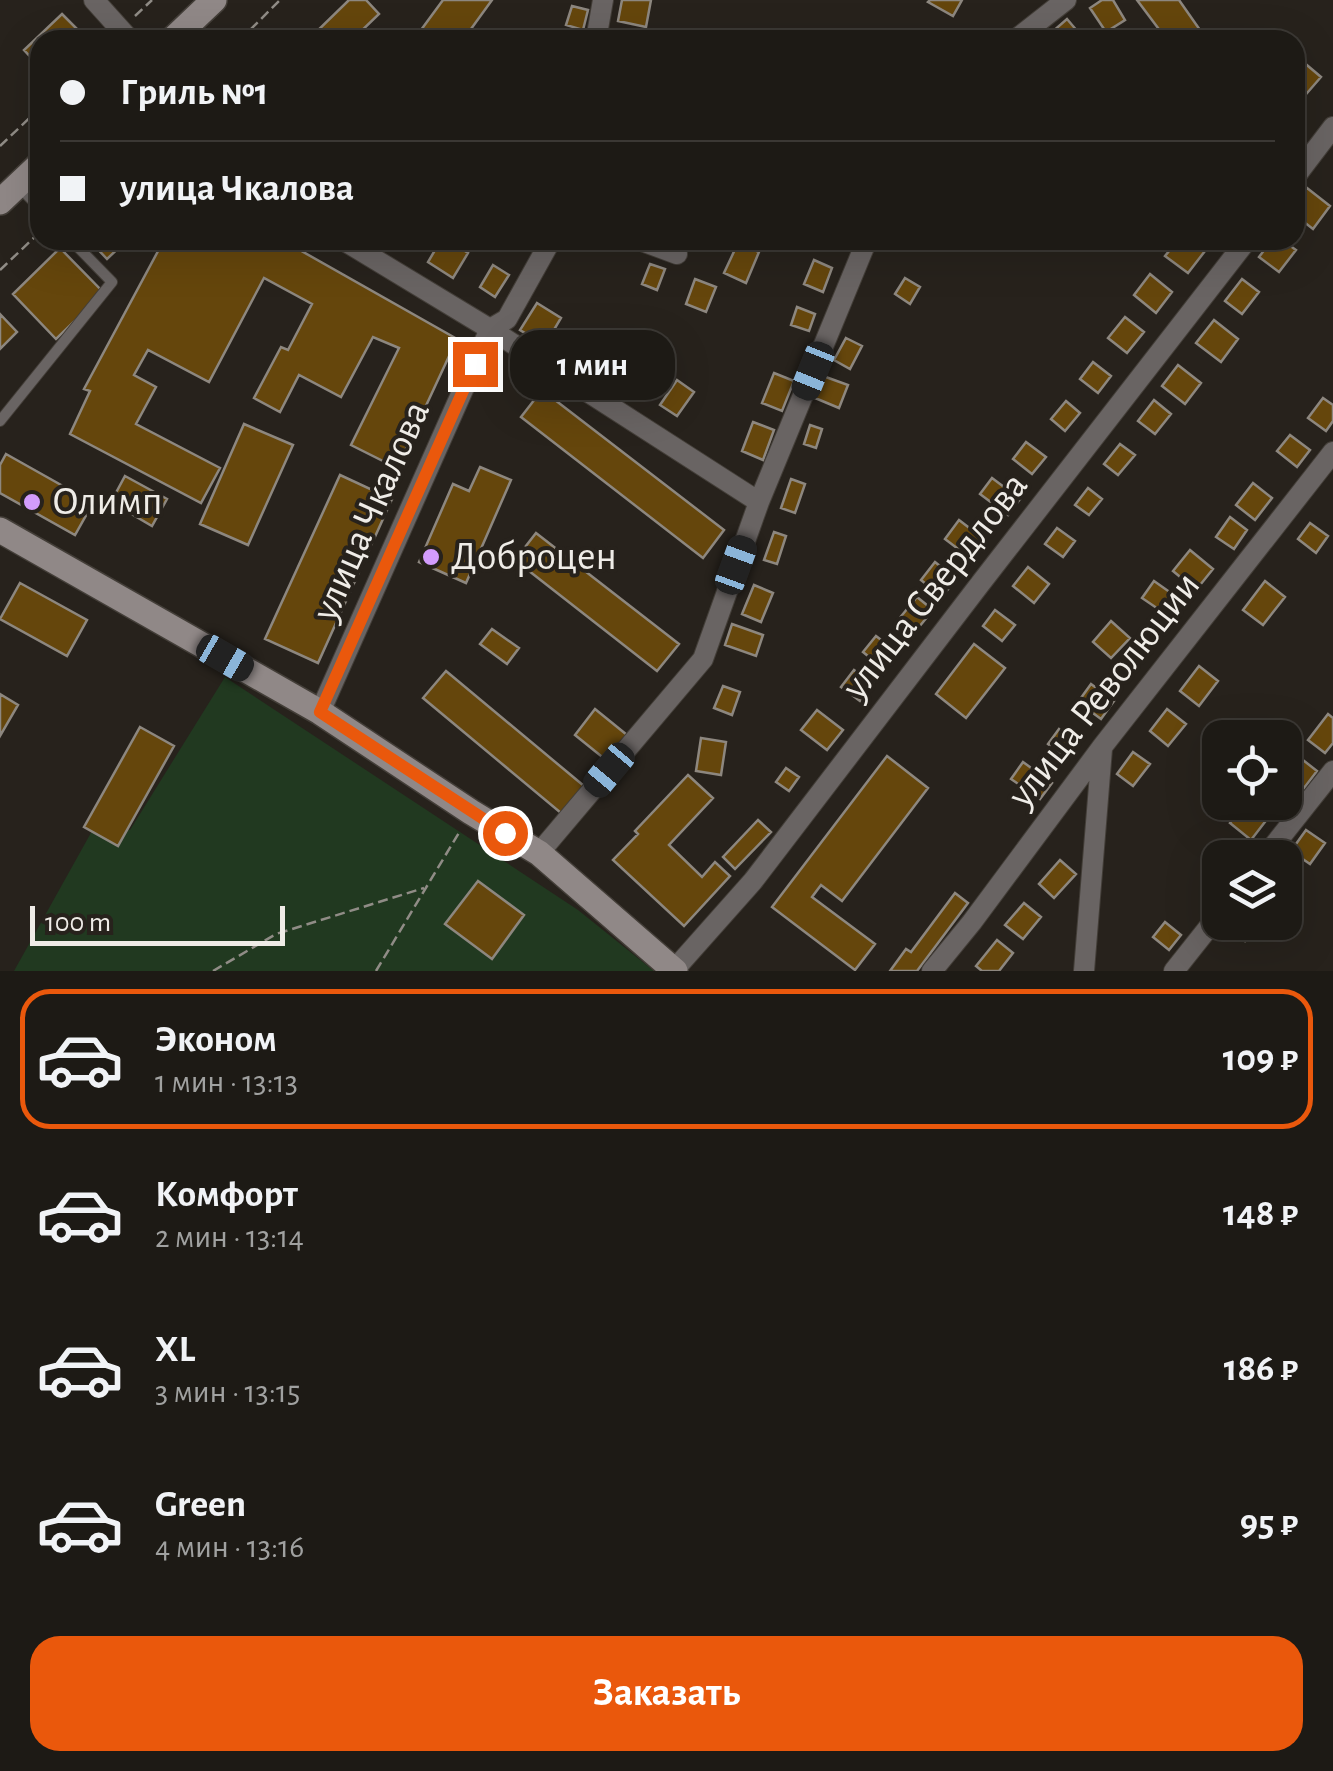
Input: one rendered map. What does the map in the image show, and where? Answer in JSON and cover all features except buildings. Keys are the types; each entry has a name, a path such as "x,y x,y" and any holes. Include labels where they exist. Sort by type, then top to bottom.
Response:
{"main road":[{"path":"182,30 214,0"},
{"path":"9,193 30,173"},
{"path":"1,533 320,712 539,854 675,970"}],"street":[{"path":"94,0 121,30"},
{"path":"598,30 603,0"},
{"path":"1028,30 1066,0"},
{"path":"1305,164 1333,127"},
{"path":"360,250 759,502"},
{"name":"улица Чкалова","path":"320,712 490,329 507,319 545,250"},
{"path":"667,250 678,254"},
{"path":"539,854 703,659 759,502 864,250"},
{"name":"улица Свердлова","path":"675,970 753,881 1239,250"},
{"name":"улица Революции","path":"932,971 1333,452"},
{"path":"1084,971 1102,747"},
{"path":"1278,840 1333,772"},
{"path":"1174,971 1202,936"}],"lane":[{"path":"0,421 112,282 81,250"}],"path":[{"path":"250,30 280,0"},
{"path":"0,146 30,118"},
{"path":"0,270 30,242"},
{"path":"376,971 470,812"},
{"path":"213,971 276,934 424,888"}],"green space":[{"path":"225,677 578,910 654,971 14,971 97,822 130,830"}],"place":[{"name":"Олимп","path":"32,502"},
{"name":"Доброцен","path":"431,557"}],"route":[{"path":"475,364 320,712 505,833"}]}
